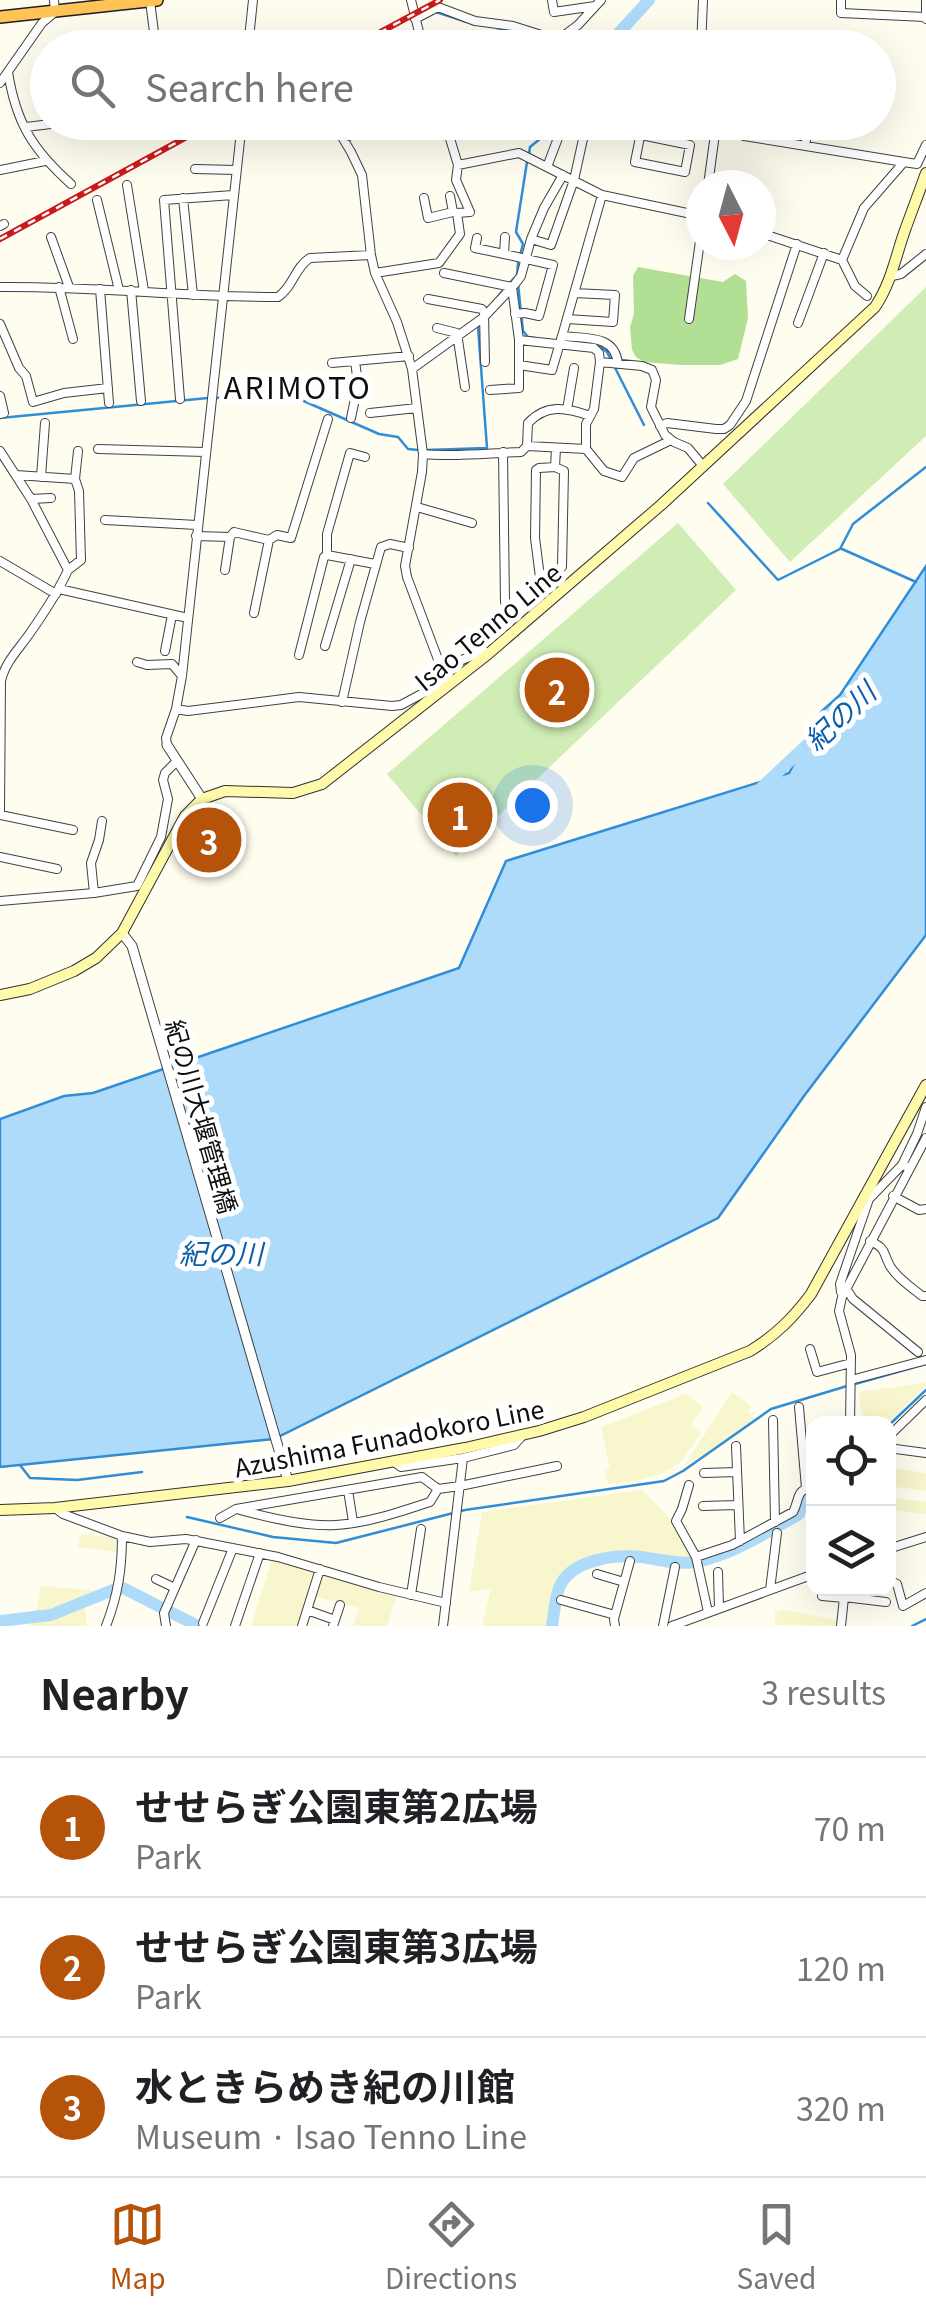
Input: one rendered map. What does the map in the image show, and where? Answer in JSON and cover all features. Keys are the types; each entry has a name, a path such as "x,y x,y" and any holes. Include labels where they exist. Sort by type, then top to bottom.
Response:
{"highway":[{"path":"0,18 54,6 153,0"}],"main road":[{"name":"Isao Tenno Line","path":"202,799 225,791 293,793 322,784 488,654 704,466 875,307 892,276 926,173"},
{"path":"0,995 74,970 96,958 122,933 184,816 202,799"},
{"name":"Azushima Funadokoro Line","path":"0,1510 55,1508 392,1461 523,1435 584,1417 723,1363 772,1338 811,1294 926,1085"}],"street":[{"path":"153,0 155,30"},
{"path":"250,30 253,0"},
{"path":"411,0 418,30"},
{"path":"552,0 554,12 578,4 598,3"},
{"path":"701,30 703,0"},
{"path":"841,0 841,12 925,18 926,2"},
{"path":"570,30 598,3"},
{"path":"38,30 54,6"},
{"path":"415,19 438,7 474,21 522,30"},
{"path":"0,83 30,41"},
{"path":"8,72 13,102 30,136"},
{"path":"26,127 30,126"},
{"path":"31,140 45,161 71,184"},
{"path":"202,799 166,738 182,676 240,140"},
{"path":"344,140 362,176 371,255 409,356 418,408 422,451 406,577 439,662 446,666 484,651 488,654"},
{"path":"424,198 428,218 470,212 456,180 458,165 450,140"},
{"path":"547,166 557,140"},
{"path":"531,239 551,245 574,180 583,140"},
{"path":"640,140 635,162 685,172 690,146 661,140"},
{"path":"710,170 715,140"},
{"path":"768,140 918,164 926,145"},
{"path":"805,146 806,140"},
{"path":"458,165 519,153 602,196 686,213"},
{"path":"0,170 45,161"},
{"path":"842,260 864,208 904,162"},
{"path":"196,169 236,170"},
{"path":"412,368 482,316 512,284 544,208 563,175"},
{"path":"126,185 144,291"},
{"path":"180,399 164,200 233,195"},
{"path":"376,273 439,263 460,234 450,196"},
{"path":"519,365 552,370 602,196"},
{"path":"183,198 192,295"},
{"path":"97,200 119,290"},
{"path":"52,236 73,339"},
{"path":"504,254 505,237"},
{"path":"476,238 475,248 553,265 538,316 520,314"},
{"path":"776,238 842,260 855,286 867,296"},
{"path":"660,426 667,423 724,429 730,425 746,401 797,244"},
{"path":"798,323 824,254"},
{"path":"892,276 926,254"},
{"path":"0,287 278,296 286,292 310,258 371,255"},
{"path":"688,318 697,260"},
{"path":"444,273 512,284"},
{"path":"512,284 520,314 520,402"},
{"path":"100,289 109,403"},
{"path":"131,290 141,402"},
{"path":"567,320 614,322 615,294 574,294"},
{"path":"428,299 482,316"},
{"path":"482,316 485,362"},
{"path":"0,324 26,376 33,402 64,393 108,388"},
{"path":"437,328 457,333 465,387"},
{"path":"519,340 603,340 616,352 617,364"},
{"path":"561,340 594,348 603,362 594,408 586,424 586,449 604,471 622,477 634,458 671,440"},
{"path":"332,363 409,356"},
{"path":"350,418 358,384 355,361"},
{"path":"603,362 652,370 656,380 651,407 660,426 665,435 688,448 704,466"},
{"path":"567,410 574,368"},
{"path":"490,390 518,388"},
{"path":"0,396 4,413 0,414"},
{"path":"370,413 418,408"},
{"path":"422,451 452,456 522,452 527,446 528,424 546,409 590,416"},
{"path":"224,570 234,532 269,540 277,535 291,538 328,418"},
{"path":"42,477 44,423"},
{"path":"527,446 586,449"},
{"path":"555,467 556,448"},
{"path":"98,449 205,452"},
{"path":"0,451 31,499 68,570"},
{"path":"73,830 0,810 1,681 2,669 58,591 68,570 81,560 79,491 75,479 78,451"},
{"path":"503,452 505,602"},
{"path":"299,655 327,555 326,534 350,453 365,458"},
{"path":"541,585 535,538 539,468 564,471 562,567"},
{"path":"16,475 75,479"},
{"path":"31,499 52,498"},
{"path":"417,507 472,523"},
{"path":"105,520 197,525"},
{"path":"196,536 230,537"},
{"path":"254,613 269,540"},
{"path":"342,702 380,546 408,548"},
{"path":"327,555 375,564"},
{"path":"325,646 351,560"},
{"path":"0,561 58,591 188,618"},
{"path":"165,651 172,616"},
{"path":"137,662 172,664 182,676"},
{"path":"176,709 300,698 400,705 444,682"},
{"path":"0,901 137,886 161,838 168,799 163,780 177,761"},
{"path":"94,893 91,862 102,821"},
{"path":"0,857 57,868"},
{"name":"紀の川大堰管理橋","path":"122,933 132,946 287,1476"},
{"path":"850,1416 851,1355 840,1311 844,1292 893,1196 926,1107"},
{"path":"918,1352 844,1292 840,1284 867,1198 905,1167 926,1138"},
{"path":"893,1196 920,1210 926,1208"},
{"path":"870,1241 885,1251 892,1268 905,1282 926,1296"},
{"path":"840,1311 853,1299"},
{"path":"810,1349 817,1372 851,1363"},
{"path":"851,1384 926,1360"},
{"path":"896,1430 926,1400"},
{"path":"799,1407 806,1459"},
{"path":"911,1416 926,1418"},
{"path":"773,1420 774,1522"},
{"path":"392,1461 401,1468 463,1458 514,1445 523,1435"},
{"path":"736,1446 740,1541"},
{"path":"896,1449 926,1453"},
{"path":"443,1626 463,1458"},
{"path":"220,1518 236,1509 422,1477 438,1489 557,1466"},
{"path":"704,1473 736,1472"},
{"path":"688,1485 676,1520 697,1561 708,1612"},
{"path":"236,1509 270,1519 334,1525 390,1515 430,1502 438,1489"},
{"path":"348,1490 353,1522"},
{"path":"697,1561 793,1512 799,1493 806,1490"},
{"path":"703,1506 738,1505"},
{"path":"55,1508 122,1536 150,1542 196,1540 446,1602"},
{"path":"410,1595 421,1530"},
{"path":"770,1590 777,1532"},
{"path":"106,1626 122,1573 122,1536"},
{"path":"896,1546 926,1537"},
{"path":"166,1626 165,1610 196,1540"},
{"path":"203,1623 233,1548"},
{"path":"235,1626 260,1554"},
{"path":"615,1626 630,1561"},
{"path":"663,1626 676,1567"},
{"path":"302,1626 320,1570"},
{"path":"718,1572 718,1608"},
{"path":"597,1574 624,1582"},
{"path":"672,1626 806,1577"},
{"path":"156,1580 175,1588"},
{"path":"896,1584 902,1606 926,1593"},
{"path":"841,1626 844,1596"},
{"path":"854,1596 886,1602"},
{"path":"561,1600 615,1615"},
{"path":"307,1610 334,1623 340,1605"}],"shaded area":[{"path":"926,1383 894,1416 863,1416 858,1392"},
{"path":"732,1392 751,1406 747,1412 756,1419 684,1466"},
{"path":"686,1394 703,1407 691,1425 701,1433 680,1463 663,1473 608,1484 605,1471 610,1468 601,1427"},
{"path":"896,1468 926,1473 926,1491 896,1487"},
{"path":"642,1490 675,1524 693,1561 631,1554 581,1563 558,1584 550,1626 482,1626 491,1589 469,1592 482,1512"},
{"path":"896,1498 926,1502 926,1514 896,1511"},
{"path":"81,1534 120,1539 120,1552 78,1547"},
{"path":"272,1559 315,1569 297,1626 251,1626"},
{"path":"321,1574 397,1594 387,1626 353,1626 359,1608 314,1596"},
{"path":"41,1586 104,1591 104,1593 36,1616"},
{"path":"85,1608 87,1626 29,1623 54,1618"},
{"path":"775,1611 837,1620 837,1626 775,1625"}],"green space":[{"path":"638,267 723,282 735,274 746,281 748,318 738,359 720,365 681,365 644,362 636,357 630,327 634,314 633,276"},
{"path":"926,287 926,436 790,562 723,484"},
{"path":"678,523 736,590 456,856 387,774"}],"water":[{"name":"紀の川","path":"926,566 926,935 718,1218 274,1439 0,1467 0,1119 64,1096 93,1093 459,968 506,861 789,773 822,711 840,695"}],"waterway":[{"path":"622,30 649,0"},
{"path":"436,12 470,23"},
{"path":"497,28 504,30"},
{"path":"529,154 530,147 539,140"},
{"path":"517,276 523,244 516,232 527,162"},
{"path":"498,296 517,275"},
{"path":"518,284 523,331 535,338"},
{"path":"426,450 487,448 478,327"},
{"path":"593,344 607,352 644,425"},
{"path":"216,398 290,395 379,434 398,437 408,449 418,450"},
{"path":"0,418 208,398"},
{"path":"708,503 778,580 840,549 853,524 926,467"},
{"path":"842,549 916,582"},
{"name":"紀の川","path":"761,788 812,740"},
{"path":"855,1384 926,1364"},
{"path":"187,1517 273,1537 336,1543 465,1510 664,1481 771,1409 847,1386"},
{"path":"896,1418 926,1390"},
{"path":"20,1465 30,1478 77,1480 142,1472"},
{"path":"552,1626 559,1588 583,1565 618,1557 681,1563 721,1555 799,1514 806,1494"},
{"path":"0,1621 51,1615 123,1588 198,1626"},
{"path":"912,1626 926,1619"}],"railway":[{"path":"384,30 440,0"},
{"path":"0,239 181,140"}],"place":[{"name":"せせらぎ公園東第3広場","path":"557,690"},
{"name":"せせらぎ公園東第2広場","path":"460,815"},
{"name":"水ときらめき紀の川館","path":"209,840"}],"district":[{"name":"ARIMOTO","path":"298,386"}]}
